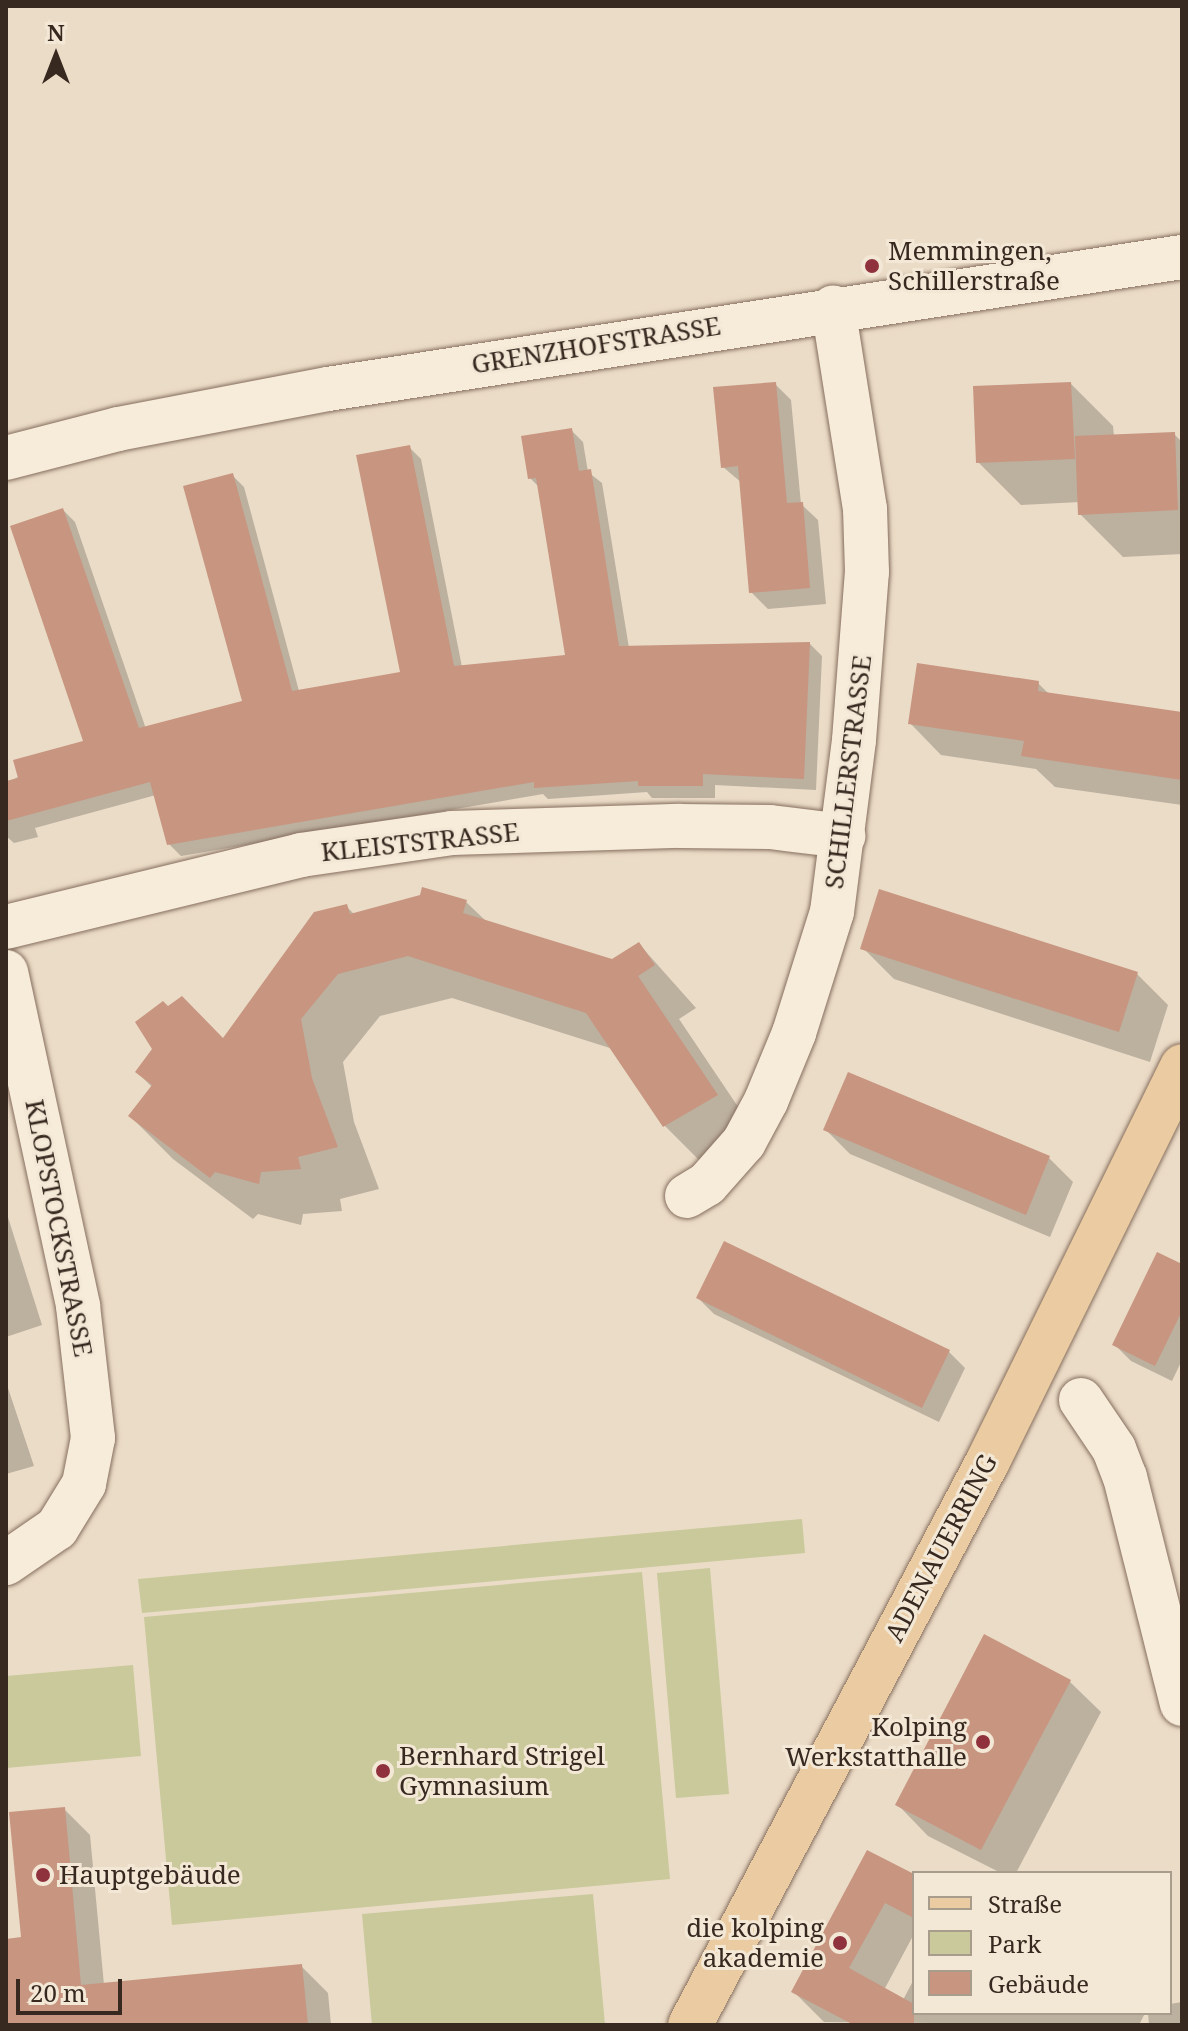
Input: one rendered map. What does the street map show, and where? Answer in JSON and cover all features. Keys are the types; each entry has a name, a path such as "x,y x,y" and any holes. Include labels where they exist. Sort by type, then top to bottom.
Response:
{"main road":[{"name":"ADENAUERRING","path":"690,2025 988,1461 1182,1066"}],"street":[{"name":"GRENZHOFSTRASSE","path":"9,449 251,402 833,308 1182,257"},
{"name":"SCHILLERSTRASSE","path":"687,1196 707,1184 744,1142 766,1101 794,1033 832,912 843,836 867,572 861,478 833,308"},
{"name":"KLEISTSTRASSE","path":"6,927 301,855 452,833 680,826 770,827 843,836"},
{"name":"KLOPSTOCKSTRASSE","path":"6,972 78,1306 93,1438 84,1484 57,1528 6,1563"},
{"path":"1081,1400 1114,1449 1125,1477 1177,1651 1182,1704"}],"green space":[{"path":"802,1519 805,1553 142,1613 138,1579"},
{"path":"710,1568 729,1794 676,1798 657,1573"},
{"path":"642,1572 670,1879 172,1925 144,1617"},
{"path":"133,1665 141,1756 6,1768 6,1676"},
{"path":"593,1894 605,2025 372,2025 362,1914"}],"building":[{"path":"776,382 787,503 803,502 810,588 749,593 738,466 721,468 713,387"},
{"path":"1071,382 1075,459 976,463 973,386"},
{"path":"572,428 579,471 591,469 619,646 810,642 804,779 703,774 703,786 638,786 638,781 534,788 534,782 167,845 150,782 6,821 6,781 18,778 13,760 83,741 10,526 63,508 139,728 242,701 183,486 233,473 292,691 400,672 356,455 410,445 454,666 565,655 536,478 528,479 521,436"},
{"path":"1175,432 1178,510 1078,515 1075,436"},
{"path":"917,663 1039,681 1038,691 1182,712 1182,780 1021,756 1024,741 908,724"},
{"path":"422,887 467,900 463,913 612,959 639,942 655,965 638,976 718,1095 663,1127 586,1013 408,956 338,974 301,1019 312,1078 338,1147 298,1157 301,1169 261,1172 259,1184 215,1172 210,1178 128,1116 152,1085 135,1072 152,1049 135,1022 163,1001 168,1006 182,996 223,1038 314,912 347,904 350,914 420,895"},
{"path":"879,889 1138,972 1119,1032 860,949"},
{"path":"848,1072 1050,1156 1026,1215 823,1130"},
{"path":"724,1241 950,1350 922,1408 696,1298"},
{"path":"1157,1252 1182,1264 1182,1311 1155,1366 1112,1345"},
{"name":"Kolping Werkstatthalle","path":"984,1634 1071,1680 981,1850 895,1805"},
{"name":"Hauptgebäude","path":"65,1807 81,1985 302,1964 308,2025 6,2025 6,1939 21,1937 9,1812"},
{"name":"die kolping akademie","path":"867,1850 912,1873 912,1917 885,1903 849,1968 912,2003 914,2025 854,2025 791,1992"}],"place":[{"name":"Memmingen, Schillerstraße","path":"872,266"},
{"name":"Kolping Werkstatthalle","path":"983,1742"},
{"name":"Bernhard Strigel Gymnasium","path":"383,1771"},
{"name":"Hauptgebäude","path":"43,1875"},
{"name":"die kolping akademie","path":"840,1943"}]}
